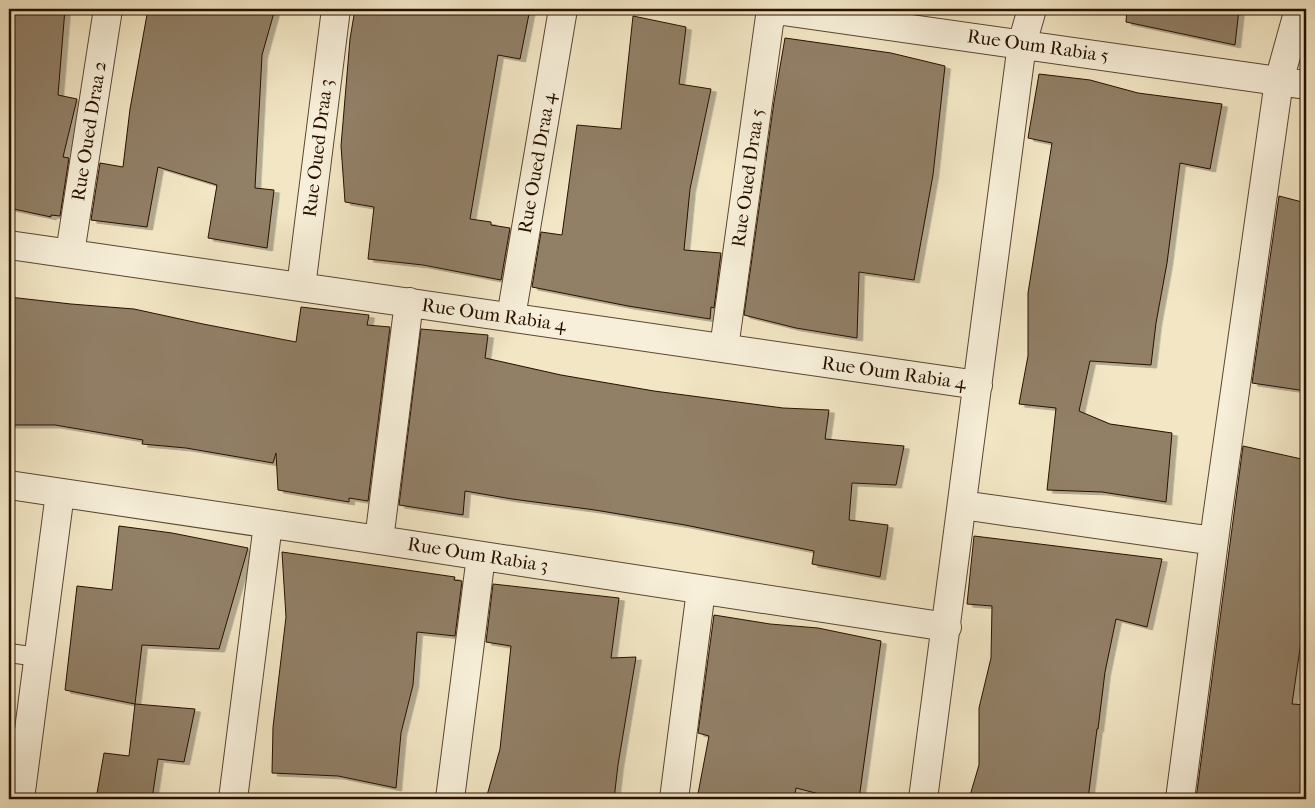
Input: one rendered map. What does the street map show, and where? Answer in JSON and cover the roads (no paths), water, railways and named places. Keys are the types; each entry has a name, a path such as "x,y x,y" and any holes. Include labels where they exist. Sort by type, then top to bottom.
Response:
{"street":[{"name":"Rue Oued Draa 2","path":"70,253 108,9"},
{"name":"Rue Oued Draa 3","path":"301,287 336,9"},
{"name":"Rue Oued Draa 4","path":"511,317 563,9"},
{"name":"Rue Oum Rabia 5","path":"770,9 1306,85"},
{"name":"Rue Oued Draa 5","path":"724,348 770,9"},
{"path":"923,799 1022,44 1032,9"},
{"path":"1180,799 1214,541 1279,81 1299,9"},
{"name":"Rue Oum Rabia 4","path":"9,245 978,385"},
{"path":"379,540 409,302"},
{"name":"Rue Oum Rabia 3","path":"9,485 947,627"},
{"path":"20,799 60,493"},
{"path":"962,506 1214,541"},
{"path":"233,799 268,524"},
{"path":"450,799 481,556"},
{"path":"674,799 701,590"}],"lane":[{"path":"9,653 38,657"}]}
